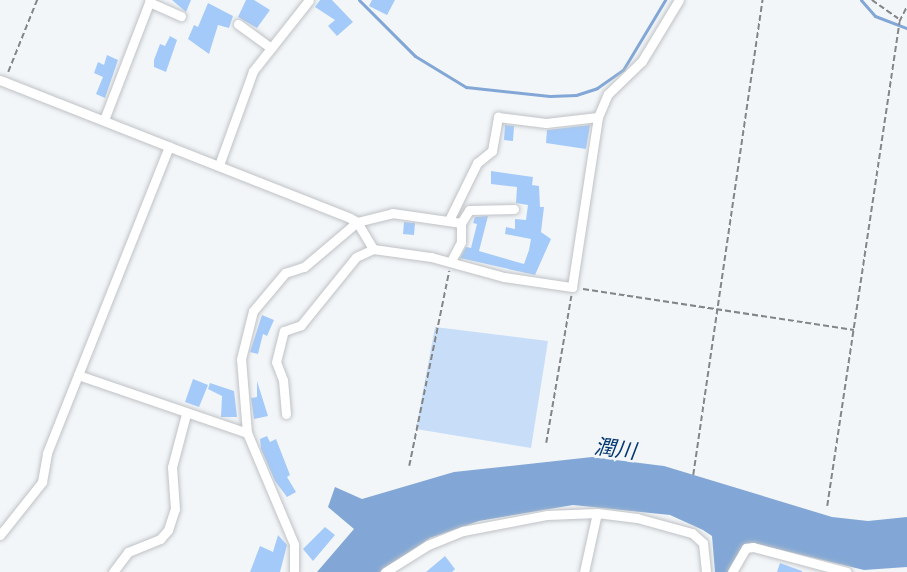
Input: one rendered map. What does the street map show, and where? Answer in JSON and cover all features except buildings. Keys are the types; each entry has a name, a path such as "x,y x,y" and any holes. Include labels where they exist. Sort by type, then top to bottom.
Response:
{"street":[{"path":"219,165 253,71 309,0"},
{"path":"286,414 283,380 276,362 284,331 301,325 356,257 373,249 451,261 504,277 572,287 598,117 608,94 642,61 679,0"},
{"path":"104,120 150,1 181,16"},
{"path":"238,24 271,48"},
{"path":"2,80 357,222 373,249"},
{"path":"449,220 477,163 492,152 498,117 546,123 598,117"},
{"path":"0,536 42,482 47,453 170,146"},
{"path":"451,261 461,243 461,223 472,208 514,208"},
{"path":"294,572 294,544 247,432 241,358 253,311 285,273 304,267 357,222 392,213 461,223"},
{"path":"78,375 186,414 247,432"},
{"path":"113,572 128,552 160,539 168,530 175,509 172,467 186,414"},
{"path":"584,572 597,513"},
{"path":"385,572 428,545 463,531 547,515 597,513 637,518 692,533 704,543 706,572"},
{"path":"732,572 746,548 753,547 847,572"}],"path":[{"path":"2,80 37,0"},
{"path":"693,475 762,0"},
{"path":"872,0 899,20"},
{"path":"827,506 855,330 899,20 907,6"},
{"path":"409,466 451,261"},
{"path":"546,443 572,287 855,330"}],"shaded area":[{"path":"435,327 548,341 531,448 416,429"}],"water":[{"path":"592,457 664,466 832,517 868,521 907,517 907,567 864,570 753,543 728,572 715,572 712,536 703,530 670,515 573,505 479,521 430,538 380,572 317,572 354,529 328,507 335,487 362,499 454,472"}],"waterway":[{"path":"359,0 415,56 466,87 550,96 576,95 597,88 623,70 665,0"},
{"path":"861,0 875,16 907,28"}],"water label":[{"name":"潤川","path":"615,450"}]}
